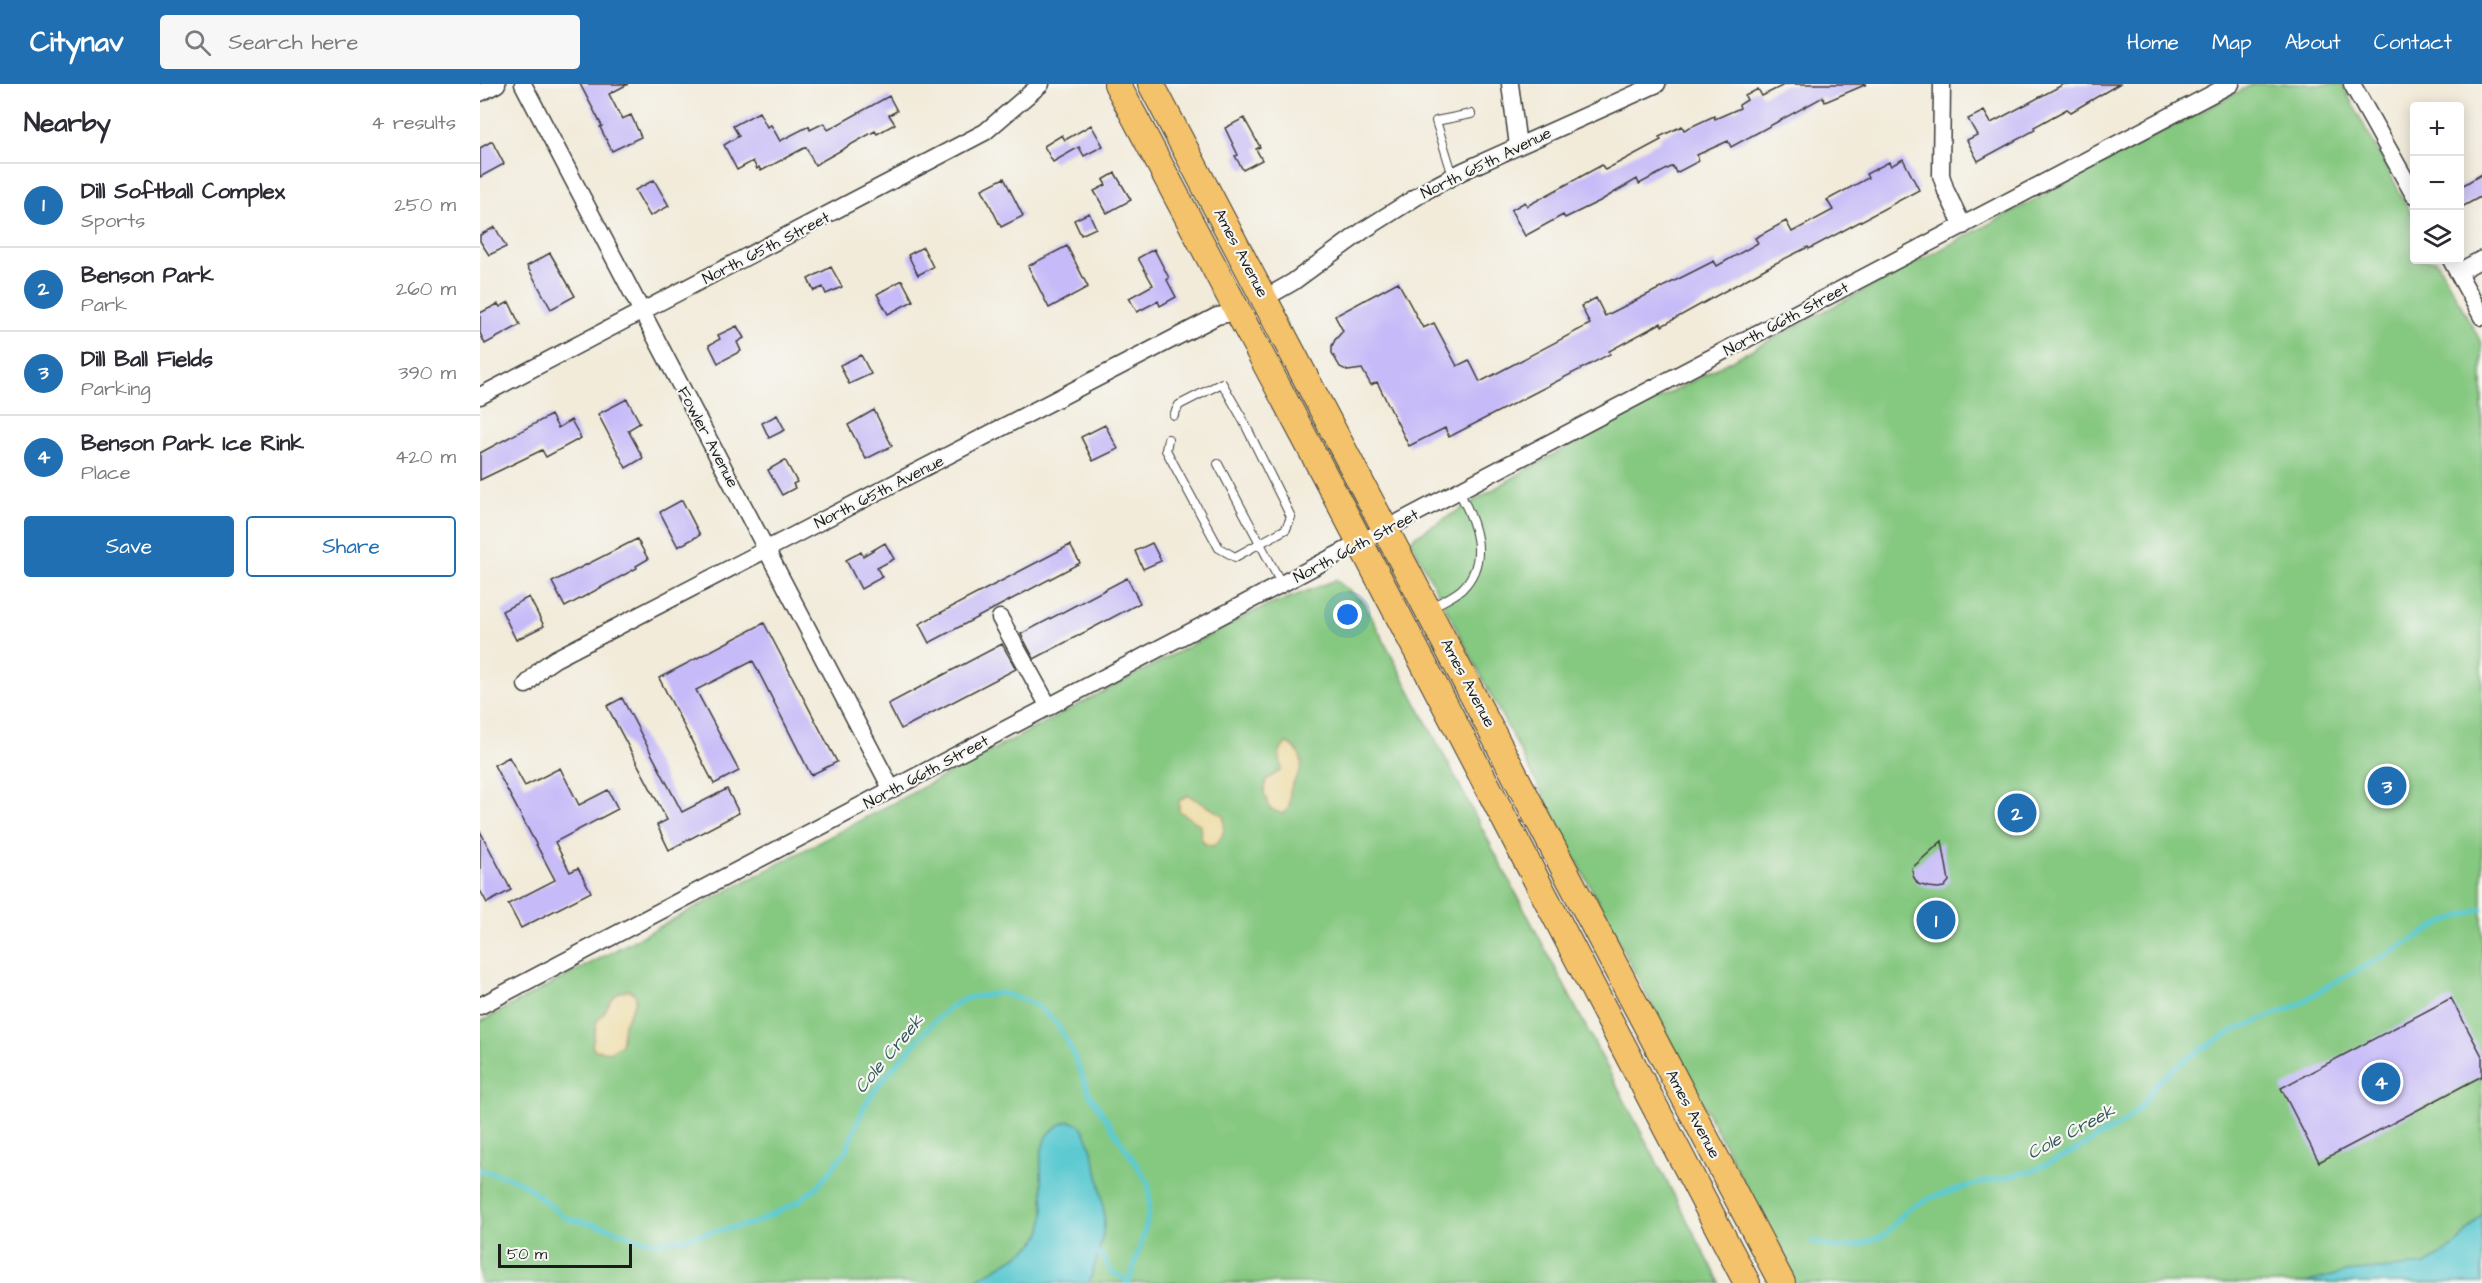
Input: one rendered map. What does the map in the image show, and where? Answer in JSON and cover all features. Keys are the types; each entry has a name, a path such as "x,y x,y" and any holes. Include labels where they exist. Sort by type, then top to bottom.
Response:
{"main road":[{"name":"Ames Avenue","path":"1117,84 1361,544 1747,1283"},
{"name":"Ames Avenue","path":"1151,84 1782,1283"}],"street":[{"path":"480,93 497,84"},
{"name":"Fowler Avenue","path":"523,84 892,790"},
{"name":"North 65th Street","path":"480,396 985,132 1041,84"},
{"path":"1510,84 1518,146"},
{"name":"North 65th Avenue","path":"1265,298 1293,282 1364,230 1452,176 1657,84"},
{"path":"1942,84 1941,175 1946,192 1963,226"},
{"name":"North 66th Street","path":"480,1006 2231,84"},
{"path":"2352,84 2410,186"},
{"path":"2482,260 2455,266 2482,317"},
{"name":"North 65th Avenue","path":"526,685 542,668 555,659 1217,316 1238,312"},
{"path":"1000,618 1049,707"}],"lane":[{"path":"1452,176 1436,121 1472,114"},
{"path":"1168,439 1166,450 1220,549 1235,557 1287,529 1291,517 1222,383 1179,405 1174,416"},
{"path":"1218,464 1282,585"},
{"path":"1429,609 1463,588 1472,575 1477,561 1479,543 1476,529 1459,492"}],"green space":[{"path":"2253,84 2342,84 2410,212 2410,264 2438,264 2482,344 2482,1283 1796,1283 1411,541 1414,537 1536,464"},
{"path":"1336,580 1364,603 1720,1283 480,1283 480,1022 1257,610"}],"sand":[{"path":"1286,743 1296,749 1302,763 1291,788 1289,808 1282,814 1270,809 1264,793 1266,780 1282,770 1279,752"},
{"path":"1188,795 1223,815 1223,832 1220,840 1213,846 1205,844 1201,838 1200,825 1179,811 1179,801"},
{"path":"628,990 635,994 636,1000 624,1024 621,1045 609,1052 595,1050 592,1046 597,1021 613,998"}],"water":[{"path":"1070,1121 1079,1125 1089,1142 1102,1202 1104,1224 1102,1239 1089,1283 971,1283 1016,1257 1037,1240 1043,1227 1041,1157 1044,1142 1053,1129"},
{"path":"2482,1214 2482,1283 2305,1283 2346,1272 2425,1265 2455,1246"}],"building":[{"path":"580,84 628,84 609,94 622,119 631,115 641,137 612,151"},
{"path":"1786,84 1867,84 1825,102 1823,97 1731,147 1728,141 1697,155 1699,161 1676,173 1673,166 1639,184 1637,179 1600,201 1565,218 1563,215 1525,236 1511,210 1525,202 1527,206 1602,165 1605,170 1661,140 1659,137 1682,126 1684,130 1714,116 1715,119 1740,108 1739,105 1747,100 1745,96 1758,89 1762,96"},
{"path":"2064,84 2119,84 2071,112 2067,109 2034,127 2035,130 1978,161 1967,140 1977,135 1968,119 1984,111 1991,123"},
{"path":"889,96 897,111 889,115 895,124 877,134 875,131 815,165 806,147 761,171 759,167 757,169 753,161 737,170 724,145 739,136 733,126 759,112 767,127 771,125 780,141 809,126 810,130 824,123 828,130"},
{"path":"1244,118 1260,147 1256,149 1262,160 1243,170 1235,156 1238,155 1225,128"},
{"path":"1091,125 1103,146 1084,156 1079,147 1053,162 1044,146 1062,135 1065,140"},
{"path":"492,141 504,164 480,177 480,148"},
{"path":"1903,159 1919,190 1809,249 1808,247 1770,266 1662,326 1661,323 1609,351 1610,354 1449,437 1445,428 1409,446 1377,382 1371,385 1362,369 1348,371 1340,367 1332,353 1335,340 1343,331 1335,316 1398,282 1423,328 1434,323 1457,366 1469,360 1480,382 1590,324 1581,306 1596,298 1605,316 1714,261 1717,266 1758,243 1755,238 1786,221 1792,232 1833,210 1827,200 1868,178 1866,174 1889,162 1891,166"},
{"path":"1115,173 1131,200 1107,213 1094,191 1106,185 1103,180"},
{"path":"2482,174 2482,196 2464,206 2464,185"},
{"path":"1004,178 1023,216 1001,227 982,189"},
{"path":"654,180 669,206 650,216 635,190"},
{"path":"1089,213 1096,228 1081,235 1074,220"},
{"path":"495,227 506,247 489,255 480,241 480,235"},
{"path":"1067,246 1088,287 1049,308 1028,266"},
{"path":"923,247 933,267 918,275 908,255"},
{"path":"1154,249 1176,297 1160,306 1158,301 1137,312 1129,298 1153,285 1138,258"},
{"path":"550,253 575,296 551,309 527,266"},
{"path":"831,267 842,287 826,294 823,287 814,291 808,279"},
{"path":"902,280 913,301 888,314 877,294"},
{"path":"509,302 520,325 485,344 480,333 480,313 498,304 500,307"},
{"path":"737,326 744,338 737,342 741,351 718,363 709,345 720,339 718,335"},
{"path":"861,355 871,374 849,384 840,365"},
{"path":"627,399 640,423 628,430 643,458 626,468 598,414"},
{"path":"874,410 892,446 866,459 848,425"},
{"path":"551,415 558,428 571,420 581,438 546,457 542,450 480,480 480,453"},
{"path":"777,415 785,430 769,438 762,423"},
{"path":"1105,425 1118,449 1093,461 1081,437"},
{"path":"785,460 797,482 793,484 795,488 782,495 768,470"},
{"path":"682,500 700,535 678,547 660,512"},
{"path":"637,539 648,559 636,566 637,568 565,607 552,582"},
{"path":"885,543 894,559 877,568 882,577 861,589 846,560 861,552 863,556"},
{"path":"1152,543 1161,561 1143,569 1135,551"},
{"path":"1070,545 1080,563 929,643 919,624"},
{"path":"1127,578 1140,603 1034,659 1021,634"},
{"path":"529,597 544,626 516,640 502,611"},
{"path":"764,623 837,762 811,775 753,661 696,690 739,771 714,784 659,678"},
{"path":"1002,644 1016,669 901,729 888,704"},
{"path":"622,698 682,812 727,789 739,813 669,850 657,825 667,820 607,706"},
{"path":"509,757 525,786 560,768 579,805 608,790 618,809 555,842 570,872 578,868 591,892 521,928 508,904 555,880 494,765"},
{"path":"480,831 511,890 487,903 480,890"},
{"path":"1942,841 1949,881 1944,887 1938,888 1918,884 1913,876 1912,868"},
{"path":"2451,998 2482,1056 2482,1076 2319,1162 2281,1088"}],"waterway":[{"name":"Cole Creek","path":"1812,1241 1835,1248 1860,1245 1885,1235 1908,1209 1933,1197 2032,1171 2067,1155 2125,1122 2143,1104 2155,1085 2175,1067 2202,1049 2233,1031 2298,1005 2329,985 2443,922 2482,909"},
{"name":"Cole Creek","path":"480,1170 505,1176 524,1184 565,1218 605,1227 639,1239 656,1242 674,1240 755,1223 798,1202 818,1186 846,1151 864,1107 880,1083 950,1007 967,998 1001,993 1030,1002 1057,1024 1072,1051 1090,1095 1148,1182 1150,1194 1147,1220 1129,1283"},
{"path":"1098,1253 1103,1257 1111,1272 1121,1276 1128,1283"}],"place":[{"name":"Dill Ball Fields","path":"2387,786"},
{"name":"Benson Park","path":"2017,813"},
{"name":"Dill Softball Complex","path":"1936,920"},
{"name":"Benson Park Ice Rink","path":"2381,1082"}]}
